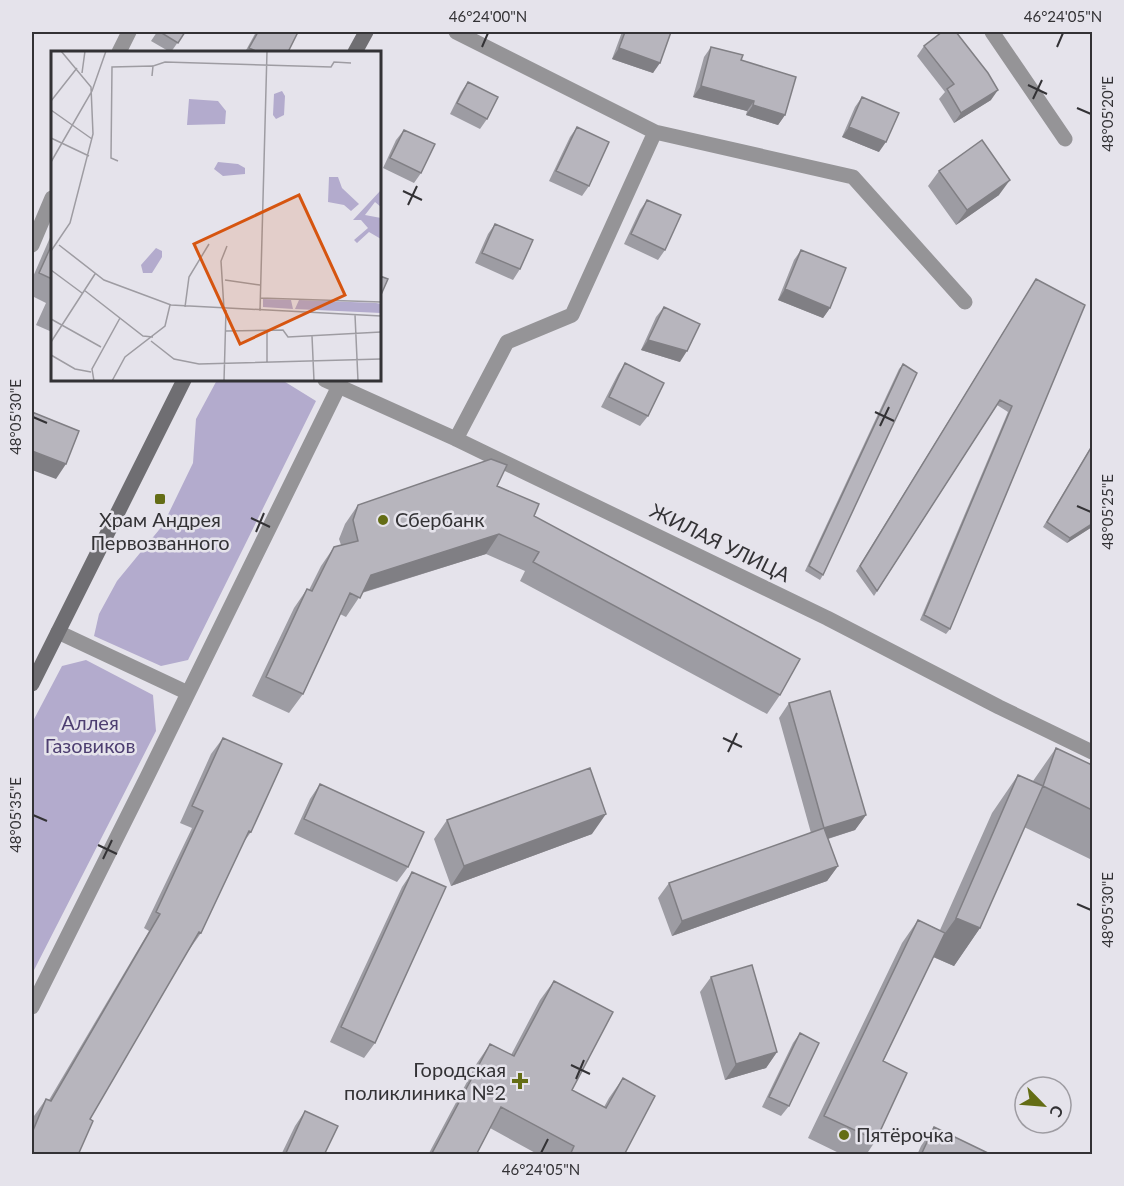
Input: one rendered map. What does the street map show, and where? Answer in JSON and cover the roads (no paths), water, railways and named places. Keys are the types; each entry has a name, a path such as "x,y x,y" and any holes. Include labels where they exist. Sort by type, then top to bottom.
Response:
{"main road":[{"path":"356,51 366,32"},
{"path":"32,684 184,381"}],"street":[{"path":"120,51 129,32"},
{"path":"456,32 655,132 853,177 965,302"},
{"path":"992,32 1065,139"},
{"path":"456,439 507,342 572,315 655,132"},
{"path":"32,245 51,200"},
{"path":"32,1007 188,693 332,383"},
{"name":"ЖИЛАЯ УЛИЦА","path":"332,383 456,439 827,618 999,707 1092,752"},
{"path":"58,632 188,693"}],"place":[{"name":"Храм Андрея Первозванного","path":"160,499"},
{"name":"Сбербанк","path":"383,520"},
{"name":"Городская поликлиника №2","path":"520,1081"},
{"name":"Пятёрочка","path":"844,1135"}],"park label":[{"name":"Аллея Газовиков","path":"90,734"}]}
